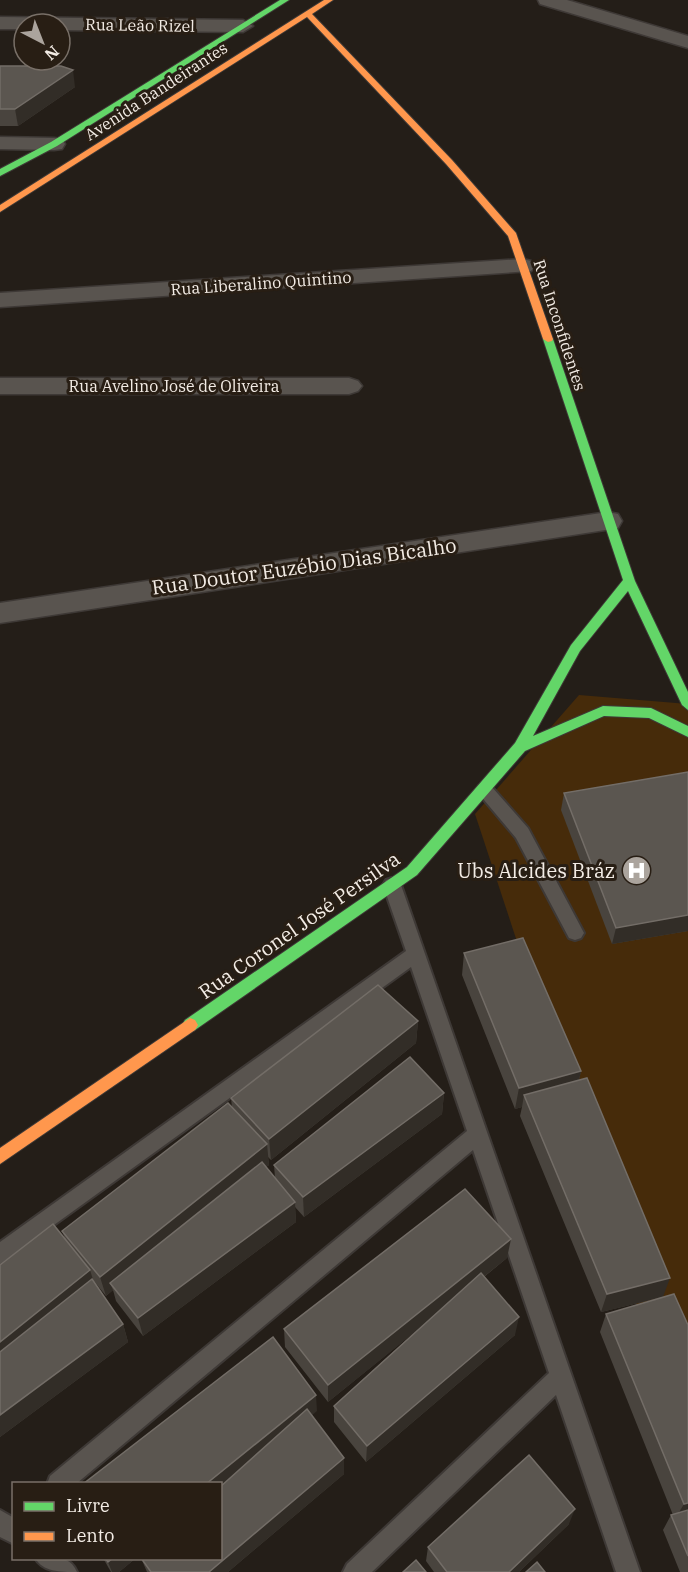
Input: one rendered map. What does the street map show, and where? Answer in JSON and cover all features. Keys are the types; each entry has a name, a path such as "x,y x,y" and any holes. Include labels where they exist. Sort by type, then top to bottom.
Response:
{"street":[{"name":"Avenida Bandeirantes","path":"0,173 54,144 285,0"},
{"name":"Avenida Bandeirantes","path":"0,209 329,0"},
{"path":"547,0 688,42"},
{"name":"Rua Inconfidentes","path":"307,13 449,162 513,235 629,582 688,705"},
{"name":"Rua Leão Rizel","path":"0,23 243,26"},
{"path":"0,143 54,144"},
{"name":"Rua Liberalino Quintino","path":"0,300 523,266"},
{"name":"Rua Avelino José de Oliveira","path":"0,386 349,386"},
{"name":"Rua Doutor Euzébio Dias Bicalho","path":"0,613 608,521"},
{"name":"Rua Coronel José Persilva","path":"0,1157 412,871 485,790 520,747 575,648 629,582"},
{"path":"520,747 603,711 651,713 688,732"}],"lane":[{"path":"485,790 522,833 575,933"},
{"path":"392,885 628,1572"},
{"path":"0,1254 416,954"},
{"path":"60,1482 478,1134"},
{"path":"355,1572 562,1375"},
{"path":"50,1560 65,1572"}],"shaded area":[{"path":"579,695 688,704 688,1461 475,814"}],"building":[{"path":"0,66 12,66 12,72 70,72 15,109 0,109"},
{"name":"Ubs Alcides Bráz","path":"688,772 688,915 616,928 564,793"},
{"path":"523,938 581,1071 519,1088 464,953"},
{"path":"378,985 418,1021 269,1139 231,1098"},
{"path":"410,1057 444,1093 303,1197 274,1165"},
{"path":"587,1078 670,1278 607,1294 524,1095"},
{"path":"228,1103 267,1144 100,1277 62,1231"},
{"path":"262,1162 295,1202 138,1318 110,1283"},
{"path":"465,1189 511,1239 328,1385 284,1329"},
{"path":"53,1224 90,1270 0,1342 0,1265"},
{"path":"481,1273 519,1317 367,1446 334,1406"},
{"path":"92,1279 123,1324 0,1415 0,1352"},
{"path":"674,1294 688,1325 688,1503 684,1504 606,1314"},
{"path":"273,1337 316,1395 208,1482 86,1482"},
{"path":"307,1409 344,1458 209,1572 151,1572 142,1560 222,1560 222,1485"},
{"path":"529,1455 575,1509 509,1572 447,1572 428,1547"},
{"path":"688,1510 688,1556 671,1515"},
{"path":"416,1560 426,1572 403,1572"},
{"path":"537,1562 545,1572 526,1572"}],"traffic: fast":[{"path":"0,173 54,144 285,0"},
{"path":"548,339 629,581 688,705"},
{"path":"190,1025 412,871 520,747 575,648 629,581"},
{"path":"520,747 603,711 651,713 688,732"}],"traffic: slow":[{"path":"0,209 329,0"},
{"path":"307,13 449,162 513,235 548,339"},
{"path":"0,1157 190,1025"}],"place":[{"name":"Ubs Alcides Bráz","path":"636,870"}]}
